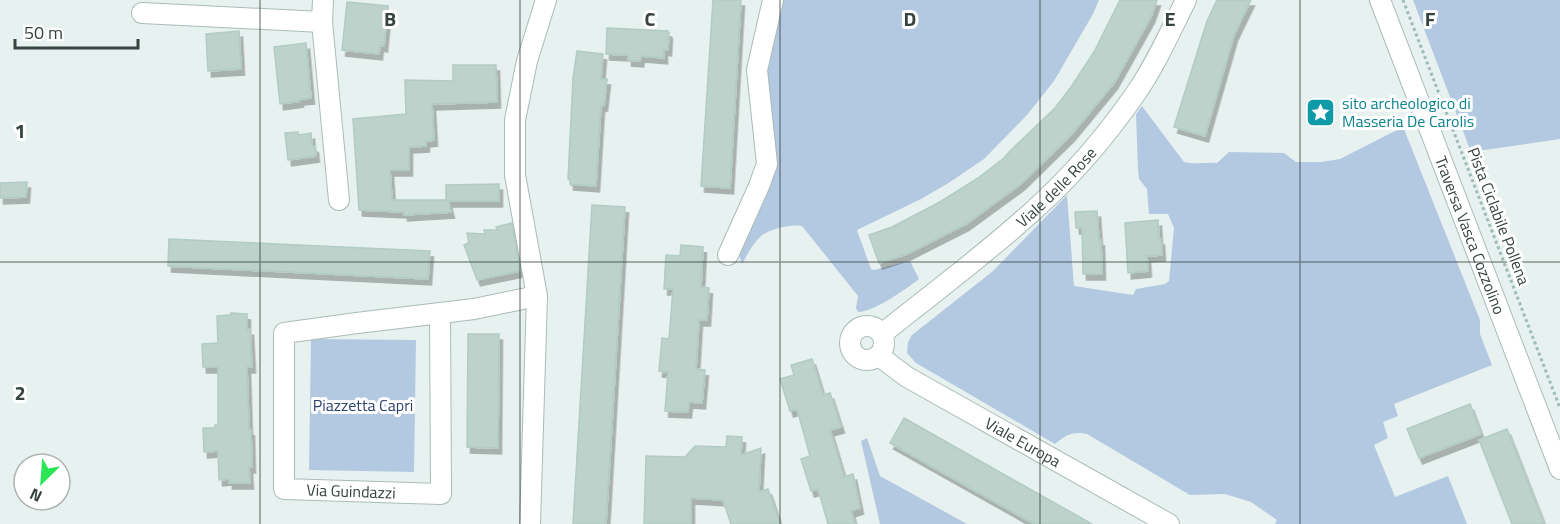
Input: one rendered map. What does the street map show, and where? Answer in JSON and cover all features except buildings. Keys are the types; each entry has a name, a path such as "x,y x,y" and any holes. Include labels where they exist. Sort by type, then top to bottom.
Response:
{"street":[{"path":"323,0 322,22 339,200"},
{"path":"530,524 537,296 515,175 515,120 527,61 546,0"},
{"path":"728,255 767,164 757,70 773,0"},
{"name":"Viale delle Rose","path":"882,334 1003,238 1036,208 1088,154 1111,128 1137,91 1159,56 1186,0"},
{"name":"Traversa Vasca Cozzolino","path":"1380,0 1560,469"},
{"path":"142,12 322,22"},
{"name":"Via Guindazzi","path":"440,313 441,495 284,489 284,333 357,322 474,309 537,296"},
{"path":"872,327 882,334 885,345 874,360 860,359 851,350 851,337 860,328 872,327"},
{"name":"Viale Europa","path":"879,356 907,377 1169,524"}],"path":[{"name":"Pista Ciclabile Pollena","path":"1403,0 1560,408"}],"green space":[{"path":"778,0 1099,0 1054,81 1027,115 984,159 921,199 857,230 871,269 910,261 919,279 890,299 865,311 858,312 856,308 858,296 802,226 781,228 765,233 755,242 742,264 738,252 768,181 763,61"},
{"path":"1413,0 1560,0 1560,139 1471,152"},
{"path":"1142,106 1184,162 1192,163 1217,163 1229,152 1284,153 1296,162 1340,159 1395,131 1404,129 1480,320 1480,334 1492,365 1394,404 1398,416 1383,422 1388,438 1374,445 1395,497 1448,476 1467,524 1275,524 1277,520 1251,502 1225,494 1190,495 1087,434 1069,434 1055,444 916,363 907,353 908,342 912,335 993,271 1067,195 1074,286 1133,295 1136,289 1165,284 1169,281 1174,228 1168,214 1149,214 1147,189 1139,179 1136,114"},
{"name":"Piazzetta Capri","path":"311,339 416,340 414,472 309,470"},
{"path":"867,438 880,476 967,524 880,524 861,441"}],"place":[{"name":"sito archeologico di Masseria De Carolis","path":"1321,112"}]}
